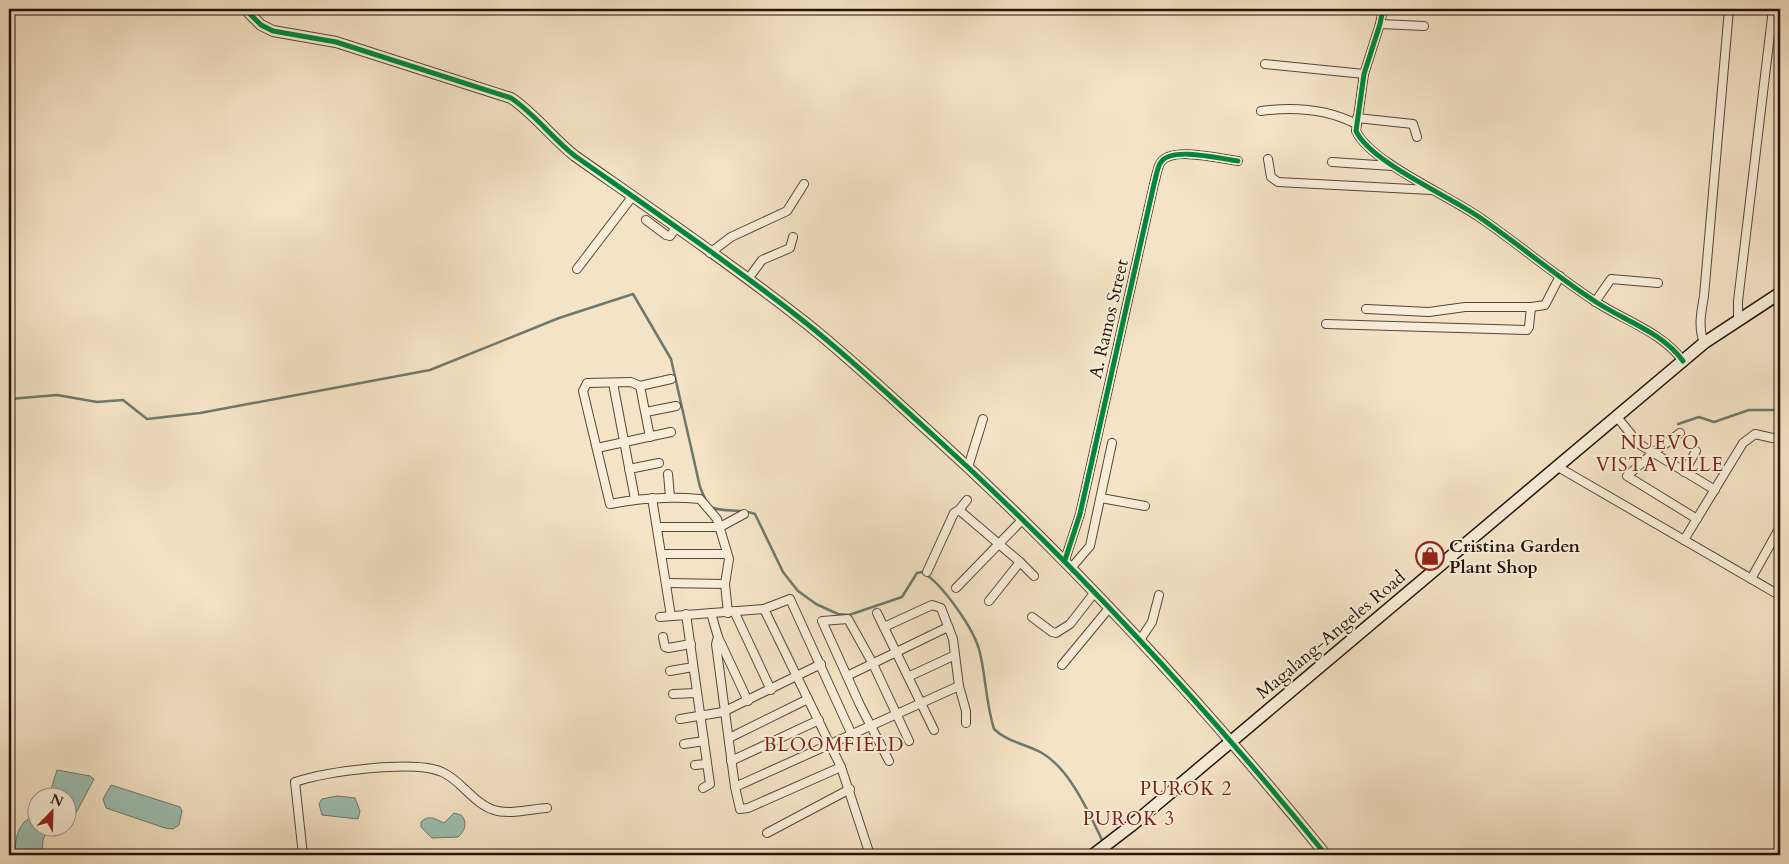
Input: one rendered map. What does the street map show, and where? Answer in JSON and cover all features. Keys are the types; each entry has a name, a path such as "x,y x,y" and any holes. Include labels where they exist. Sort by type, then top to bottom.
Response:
{"main road":[{"name":"Magalang-Angeles Road","path":"1101,849 1704,343 1780,293"}],"street":[{"path":"248,9 249,13 261,25 273,30 336,42 511,98 532,114 563,147 748,280 859,367 968,467 1096,592 1232,740 1325,855"},
{"path":"1383,9 1364,74 1356,121 1356,131 1359,139 1393,166 1480,218 1595,302 1669,343 1683,361"},
{"path":"1704,343 1700,321 1704,296 1729,9"},
{"path":"1738,321 1738,301 1773,9"},
{"path":"1380,24 1424,26"},
{"path":"1265,64 1364,74"},
{"path":"1261,111 1271,109 1320,112 1356,121 1413,124 1416,138"},
{"name":"A. Ramos Street","path":"1068,563 1154,184 1161,162 1170,156 1180,153 1238,161"},
{"path":"1268,159 1271,177 1278,182 1434,190"},
{"path":"1332,162 1393,166"},
{"path":"710,253 731,237 787,211 804,184"},
{"path":"577,269 632,196"},
{"path":"646,220 666,236 670,236 676,228"},
{"path":"748,280 762,260 790,248 793,237"},
{"path":"1366,309 1429,312 1465,307 1531,307 1545,305 1560,276"},
{"path":"1595,302 1611,278 1658,283"},
{"path":"1326,324 1527,330 1531,307"},
{"path":"671,379 640,386 631,382 587,383 583,386 610,504 635,499 670,496 700,499 717,519 730,563 725,584 731,612 771,690"},
{"path":"613,383 635,499"},
{"path":"640,386 650,437"},
{"path":"646,412 676,406"},
{"path":"1617,417 1639,444 1715,490"},
{"path":"968,467 984,418"},
{"path":"597,448 671,432"},
{"path":"1680,433 1628,474 1629,479 1697,519"},
{"path":"1684,540 1749,437 1761,434 1777,439"},
{"path":"1068,563 1090,546 1112,443"},
{"path":"1684,472 1696,451"},
{"path":"629,469 658,463"},
{"path":"1558,467 1779,595"},
{"path":"668,474 670,496"},
{"path":"652,498 671,616"},
{"path":"1101,498 1144,506"},
{"path":"927,572 954,513 968,500"},
{"path":"959,510 1034,576"},
{"path":"658,528 720,527 744,514"},
{"path":"956,588 1022,519"},
{"path":"1752,579 1780,527"},
{"path":"662,554 726,554"},
{"path":"989,601 1020,562"},
{"path":"667,583 725,584"},
{"path":"1032,617 1056,633 1070,624 1096,592"},
{"path":"1140,640 1152,622 1159,595"},
{"path":"660,617 764,608 790,599 852,735"},
{"path":"884,627 932,604 941,608 953,639 953,656 966,711 966,722"},
{"path":"1062,665 1110,607"},
{"path":"764,608 841,766 870,855"},
{"path":"711,613 718,637 748,701"},
{"path":"877,613 910,676 934,730"},
{"path":"686,614 699,717 710,784 703,788"},
{"path":"889,762 822,621 848,619 873,664 909,741"},
{"path":"848,676 948,627"},
{"path":"664,637 665,647 668,648 691,644"},
{"path":"718,637 716,644 723,712 729,738 738,807 744,810 841,766"},
{"path":"910,676 953,656"},
{"path":"680,719 723,712 798,677 821,664"},
{"path":"670,671 694,667"},
{"path":"735,787 959,686"},
{"path":"673,694 696,693"},
{"path":"729,738 808,699"},
{"path":"731,761 819,720"},
{"path":"684,744 704,741"},
{"path":"695,765 706,764"},
{"path":"303,855 295,782 314,777 422,766 443,772 492,810 501,812 547,808"},
{"path":"766,833 850,789"}],"shaded area":[{"path":"57,770 90,776 94,779 78,809 78,786 52,786"},
{"path":"111,785 180,807 182,811 179,825 173,829 165,828 106,808 103,799"},
{"path":"337,796 355,798 360,811 358,819 322,815 319,804 322,799"},
{"path":"454,813 461,815 465,823 464,829 458,837 432,838 421,827 421,822 427,818 444,823"},
{"path":"28,819 28,836 45,836 42,855 15,855 17,836"}],"waterway":[{"path":"9,399 57,395 97,402 123,400 147,419 200,413 430,370 559,318 633,294 671,359 700,487 706,501"},
{"path":"1678,424 1699,417 1714,422 1749,410 1780,410"},
{"path":"710,507 755,514 783,572 798,591 816,604 838,614 849,615 902,597 917,573 922,572 930,578 957,608 977,643 994,729 1005,737 1036,750 1052,760 1078,793 1103,842"},
{"path":"1107,849 1110,855"}],"cycle path":[{"path":"248,9 249,13 261,25 273,31 336,42 511,98 528,111 575,156 778,301 871,378 987,485 1089,586 1234,745 1326,855"},
{"path":"1383,9 1364,74 1356,131 1364,143 1413,179 1469,210 1596,302 1665,342 1683,361"},
{"path":"1065,560 1080,514 1158,167 1167,157 1186,154 1238,161"}],"place":[{"name":"Cristina Garden Plant Shop","path":"1430,556"}],"district":[{"name":"NUEVO VISTA VILLE","path":"1660,454"},
{"name":"BLOOMFIELD","path":"834,745"},
{"name":"PUROK 2","path":"1186,789"},
{"name":"PUROK 3","path":"1129,819"}]}
